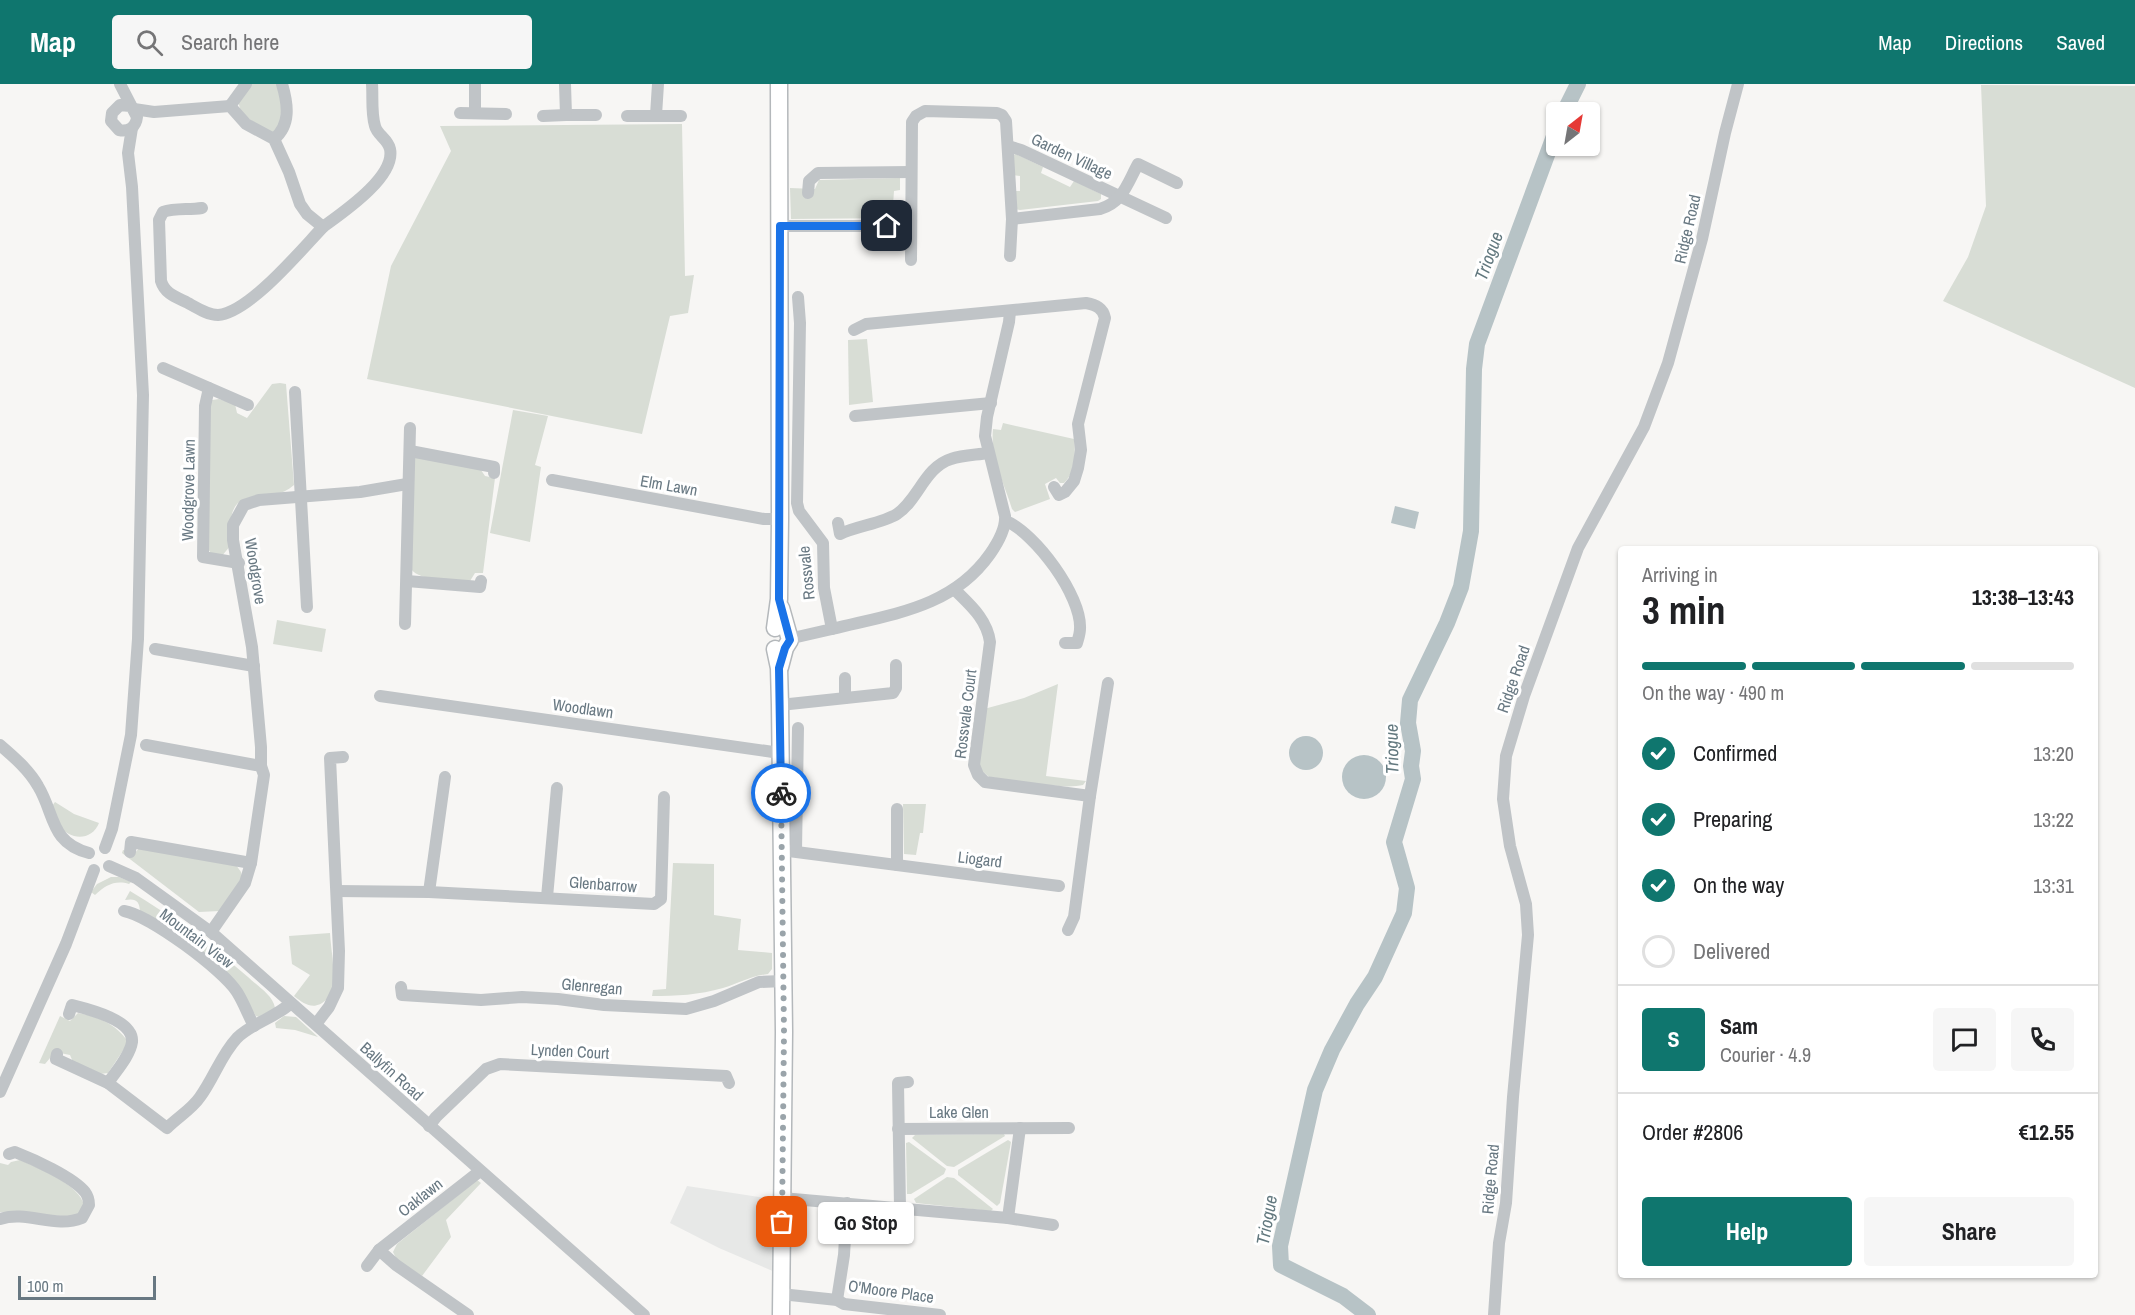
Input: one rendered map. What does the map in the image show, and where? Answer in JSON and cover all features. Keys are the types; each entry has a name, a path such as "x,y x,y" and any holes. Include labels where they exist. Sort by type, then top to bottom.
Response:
{"main road":[{"path":"779,84 779,599 782,638 779,668 780,753 789,851 783,981 781,1315"}],"street":[{"path":"119,84 116,107 111,117 113,125 154,112 230,106 246,84"},
{"path":"105,849 112,829 131,735 138,639 142,395 129,153 130,119 119,84"},
{"path":"274,139 280,134 286,120 287,105 282,84"},
{"path":"202,208 184,210 174,208 163,212 159,220 161,281 170,294 204,312 216,315 239,308 269,283 323,227 367,193 385,170 391,152 390,145 375,126 372,84"},
{"path":"475,84 475,113"},
{"path":"565,84 566,116"},
{"path":"656,116 657,84"},
{"name":"Ridge Road","path":"1494,1315 1499,1243 1506,1203 1528,935 1526,904 1510,846 1503,799 1506,756 1524,696 1576,554 1644,427 1668,363 1702,238 1738,84"},
{"path":"116,107 123,105 130,119"},
{"path":"230,106 246,124 274,139 290,171 300,204 307,214 323,227"},
{"name":"Garden Village","path":"910,260 912,122 916,116 925,111 997,113 1002,115 1006,121 1012,219 1010,256"},
{"path":"460,113 506,114"},
{"path":"543,116 596,115"},
{"path":"627,116 681,116"},
{"name":"Garden Village","path":"1008,146 1166,218"},
{"path":"1121,197 1138,164 1177,183"},
{"path":"808,193 809,181 818,173 911,172"},
{"name":"Garden Village","path":"1012,219 1100,209 1111,206 1121,197"},
{"path":"780,226 910,226"},
{"name":"Rossvale","path":"798,297 800,322 797,503 799,511 823,543 824,588 832,629"},
{"path":"854,330 866,324 1095,304 1104,313 1105,318 1078,424 1081,450 1078,468 1074,481 1065,492 1059,495 1054,488"},
{"path":"782,638 797,637 927,605 955,590 980,568 999,541 1006,521 988,453 986,436 987,417 1010,311"},
{"path":"163,368 248,405"},
{"name":"Woodgrove Lawn","path":"209,388 205,406 203,557 238,563"},
{"path":"295,392 307,607"},
{"path":"855,416 991,403"},
{"path":"405,624 410,428"},
{"path":"410,451 494,467 494,473"},
{"path":"838,523 840,534 855,527 888,519 908,505 930,473 950,459 988,453"},
{"name":"Elm Lawn","path":"552,480 764,519 780,519"},
{"name":"Woodgrove","path":"211,932 245,883 251,863 264,774 261,766 254,666 233,540 233,525 244,505 259,500 360,492 407,484"},
{"path":"1006,521 1022,530 1043,551 1058,571 1077,609 1080,628 1077,643 1065,643"},
{"path":"407,581 480,587 481,580"},
{"name":"Rossvale Court","path":"955,590 971,605 989,631 990,642 974,765 978,775 985,782 1090,796"},
{"path":"155,649 254,666"},
{"path":"780,705 893,693 896,687 896,665"},
{"path":"845,678 845,698"},
{"path":"1068,930 1074,917 1108,683"},
{"name":"Woodlawn","path":"380,696 780,753"},
{"path":"789,851 798,728"},
{"path":"0,745 16,759 39,786 57,833 71,845 89,853"},
{"path":"146,745 261,766"},
{"path":"316,1024 329,1007 338,988 337,891 330,758 343,757"},
{"path":"429,892 445,777"},
{"name":"Glenbarrow","path":"547,897 558,788"},
{"name":"Glenbarrow","path":"337,891 429,892 654,904 661,899 663,797"},
{"path":"897,809 897,865"},
{"path":"130,852 131,842 251,863"},
{"path":"97,847 105,849 110,854 110,866 101,871 94,870 88,863 89,853 97,847"},
{"name":"Liogard","path":"789,851 1059,886"},
{"name":"Ballyfin Road","path":"110,866 136,878 211,932 644,1315"},
{"path":"0,1092 66,944 94,870"},
{"name":"Mountain View","path":"130,910 179,942 221,975 237,992 254,1026"},
{"name":"Glenregan","path":"401,987 402,995 481,1000 540,998 604,1005 686,1009 714,1001 759,982 783,981"},
{"path":"57,1054 56,1059 108,1083 167,1128 198,1100 231,1045 246,1030 291,1004"},
{"path":"69,1014 72,1005 113,1019 130,1032 131,1045 108,1083"},
{"name":"Lynden Court","path":"429,1126 486,1069 500,1064 726,1076 729,1083"},
{"path":"900,1208 898,1083 908,1082"},
{"path":"1008,1218 1020,1128"},
{"name":"Lake Glen","path":"898,1129 1069,1128"},
{"path":"0,1219 20,1217 66,1222 82,1218 89,1205 85,1192 67,1178 33,1159 15,1152 9,1154"},
{"name":"Oaklawn","path":"367,1266 379,1250 480,1171"},
{"path":"782,1198 1008,1218 1053,1225"},
{"name":"O'Moore Place","path":"837,1300 844,1255 847,1203"},
{"path":"379,1250 396,1265 468,1315"},
{"name":"O'Moore Place","path":"781,1294 940,1315"}],"shaded area":[{"path":"251,84 278,84 282,104 279,129 271,133 241,114 238,100"},
{"path":"1981,85 2135,86 2135,388 1943,301 1968,257 1986,206"},
{"path":"682,124 685,276 694,275 688,313 670,316 642,434 367,379 391,266 451,151 440,126"},
{"path":"1016,154 1043,167 1041,173 1070,187 1074,181 1101,194 1101,199 1015,209 1012,191 1020,191 1020,176 1012,175 1013,155"},
{"path":"900,178 900,190 894,191 893,205 901,205 901,218 791,219 790,188 815,189 819,180"},
{"path":"867,339 873,402 849,405 848,340"},
{"path":"272,384 286,384 294,485 283,492 240,501 234,509 231,523 231,545 221,557 213,556 208,549 208,406 212,400 219,399 235,404 237,413 247,418"},
{"path":"513,410 548,416 535,465 541,467 530,542 490,533"},
{"path":"1003,423 1074,439 1074,462 1068,479 1060,483 1056,478 1045,484 1050,499 1015,512 1002,480 994,450 993,429 1001,430"},
{"path":"416,457 479,467 485,476 495,478 483,573 475,573 470,581 430,578 411,569 413,460"},
{"path":"1395,506 1419,512 1415,529 1391,523"},
{"path":"277,620 326,629 322,652 273,644"},
{"path":"1058,684 1046,776 1086,781 1083,785 1063,786 989,777 979,768 984,709 1024,698"},
{"path":"1306,736 1318,741 1323,753 1318,765 1306,770 1294,765 1289,753 1294,741"},
{"path":"1364,755 1379,762 1386,777 1379,792 1364,799 1349,792 1342,777 1349,762"},
{"path":"55,802 74,814 99,823 96,829 86,836 69,834 57,821 52,806"},
{"path":"903,804 926,804 923,833 920,833 916,855 904,854"},
{"path":"140,847 236,865 242,878 220,911 199,912 122,853 123,850 135,853"},
{"path":"673,863 714,864 714,915 741,919 738,950 772,953 772,969 768,974 705,992 652,996 653,990 666,989"},
{"path":"111,877 119,877 131,882 111,884 95,895 91,892 97,884"},
{"path":"130,891 220,953 264,991 274,1003 275,1008 259,1017 256,1016 242,994 140,913 137,901 125,900"},
{"path":"330,933 334,973 332,990 323,1003 314,1006 294,996 310,975 292,964 289,936"},
{"path":"78,1013 105,1022 117,1029 126,1039 126,1046 108,1073 100,1074 73,1062 70,1055 55,1052 45,1064 39,1063 60,1016 70,1021"},
{"path":"284,1016 296,1017 318,1037 295,1030 276,1028 275,1023"},
{"path":"1004,1134 1005,1136 954,1167 947,1166 912,1138 915,1135"},
{"path":"1008,1140 1011,1142 1000,1203 997,1206 958,1175 958,1170"},
{"path":"909,1142 946,1169 944,1174 911,1194 907,1194 906,1143"},
{"path":"20,1160 57,1178 81,1197 84,1205 77,1217 0,1212 0,1163 8,1165"},
{"path":"947,1177 954,1178 993,1209 991,1211 916,1203 914,1199"},
{"path":"477,1180 481,1183 446,1220 451,1237 422,1276 397,1260 393,1252 397,1244"},
{"path":"687,1186 773,1199 775,1272 719,1248 670,1223"}],"waterway":[{"name":"Triogue","path":"1569,102 1578,84"},
{"name":"Triogue","path":"1368,1315 1343,1296 1281,1265 1280,1246 1315,1090 1332,1050 1357,1004 1375,977 1404,913 1407,888 1394,842 1413,779 1411,766 1413,751 1408,723 1410,700 1447,623 1461,587 1471,531 1474,369 1477,344 1547,156"}],"way so far":[{"path":"781,793 784,1032 782,1222"}],"place":[{"name":"Go Stop","path":"782,1222"}],"route":[{"path":"781,793 779,668 790,636 786,630 779,599 780,226 887,226"}]}
